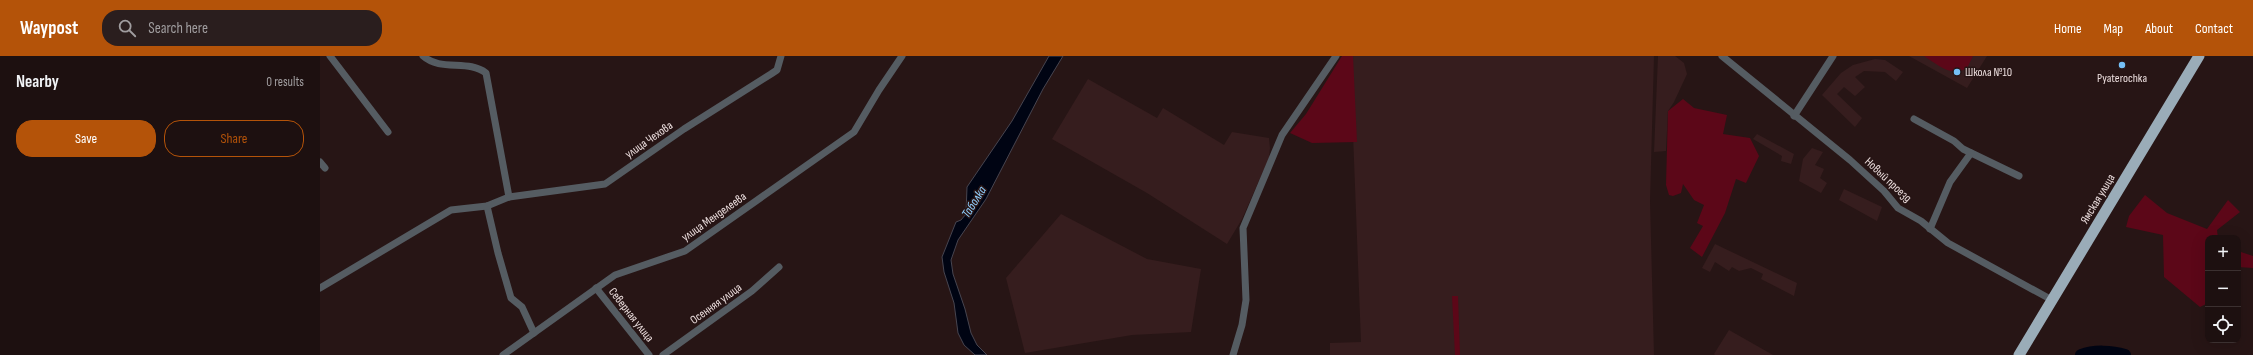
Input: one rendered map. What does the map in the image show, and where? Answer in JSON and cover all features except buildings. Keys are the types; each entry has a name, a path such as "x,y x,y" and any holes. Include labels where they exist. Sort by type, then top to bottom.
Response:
{"highway":[{"name":"Ямская улица","path":"2019,355 2199,56"}],"street":[{"path":"330,56 388,132"},
{"path":"423,56 437,65 482,70 486,73 509,197"},
{"name":"улица Чехова","path":"320,288 451,210 487,206 509,197 605,184 684,129 776,70 781,56"},
{"name":"улица Менделеева","path":"503,355 615,275 685,250 854,132 879,90 902,56"},
{"path":"1233,355 1242,325 1246,300 1243,228 1282,135 1336,56"},
{"name":"Новый проезд","path":"1722,56 1752,79 1794,116 1861,170 1884,191 1898,208 1948,243 2052,300"},
{"path":"1794,116 1833,56"},
{"path":"1914,119 1971,153 2019,176"},
{"path":"1930,229 1950,182 1971,153"},
{"path":"320,162 325,168"},
{"path":"487,206 498,253 511,298 522,307 534,333"},
{"name":"Осенняя улица","path":"663,355 752,291 779,267"},
{"name":"Северная улица","path":"596,288 649,355"}],"shaded area":[{"path":"1342,56 1353,56 1357,142 1312,143 1290,133 1306,114"},
{"path":"1350,56 1654,56 1650,201 1654,355 1330,355 1330,343 1361,342"},
{"path":"1658,56 1675,56 1684,63 1687,74 1674,102 1668,111 1666,151 1654,152"},
{"name":"Школа №10","path":"1909,56 1987,56 1967,88"},
{"path":"1924,56 1973,56 1967,68 1961,71 1950,71 1944,69"},
{"path":"1875,59 1885,60 1903,72 1896,81 1885,72 1864,71 1855,77 1865,87 1855,96 1844,87 1837,94 1862,118 1855,127 1822,95 1841,73 1853,65"},
{"path":"1088,79 1157,118 1163,108 1224,145 1232,132 1269,138 1269,158 1242,219 1227,244 1147,193 1052,139"},
{"path":"1683,99 1694,108 1727,115 1723,134 1750,138 1759,156 1746,183 1736,179 1725,213 1702,257 1690,248 1703,226 1697,223 1704,205 1694,200 1683,184 1681,193 1673,196 1669,195 1666,185 1668,111"},
{"path":"1757,134 1794,154 1791,164 1781,161 1782,156 1753,139"},
{"path":"1812,148 1823,152 1815,165 1824,169 1820,178 1827,183 1821,193 1799,181 1803,159"},
{"path":"1844,189 1882,207 1877,221 1839,200"},
{"path":"2145,195 2167,213 2207,229 2228,200 2240,212 2217,230 2218,235 2205,235 2205,304 2200,307 2164,277 2163,235 2126,227 2129,216"},
{"path":"1061,214 1147,259 1201,269 1191,332 1132,335 1025,353 1006,278"},
{"path":"1715,244 1797,283 1794,296 1761,279 1763,274 1751,268 1739,271 1732,267 1729,271 1715,262 1710,272 1702,268"},
{"path":"2241,252 2253,256 2253,268 2241,267"},
{"path":"1452,296 1458,296 1460,355 1455,355"},
{"path":"1729,330 1773,355 1715,355 1714,354"}],"water":[{"name":"Таболка","path":"1049,56 1063,56 1043,89 986,199 958,240 951,260 953,274 965,309 971,333 977,345 987,355 975,355 964,345 958,333 954,303 944,272 942,257 956,222 961,220 966,214 967,187 1012,121"}],"waterway":[{"path":"2081,355 2092,352 2125,355"}],"place":[{"name":"Pyaterochka","path":"2122,65"},
{"name":"Школа №10","path":"1957,72"}]}
